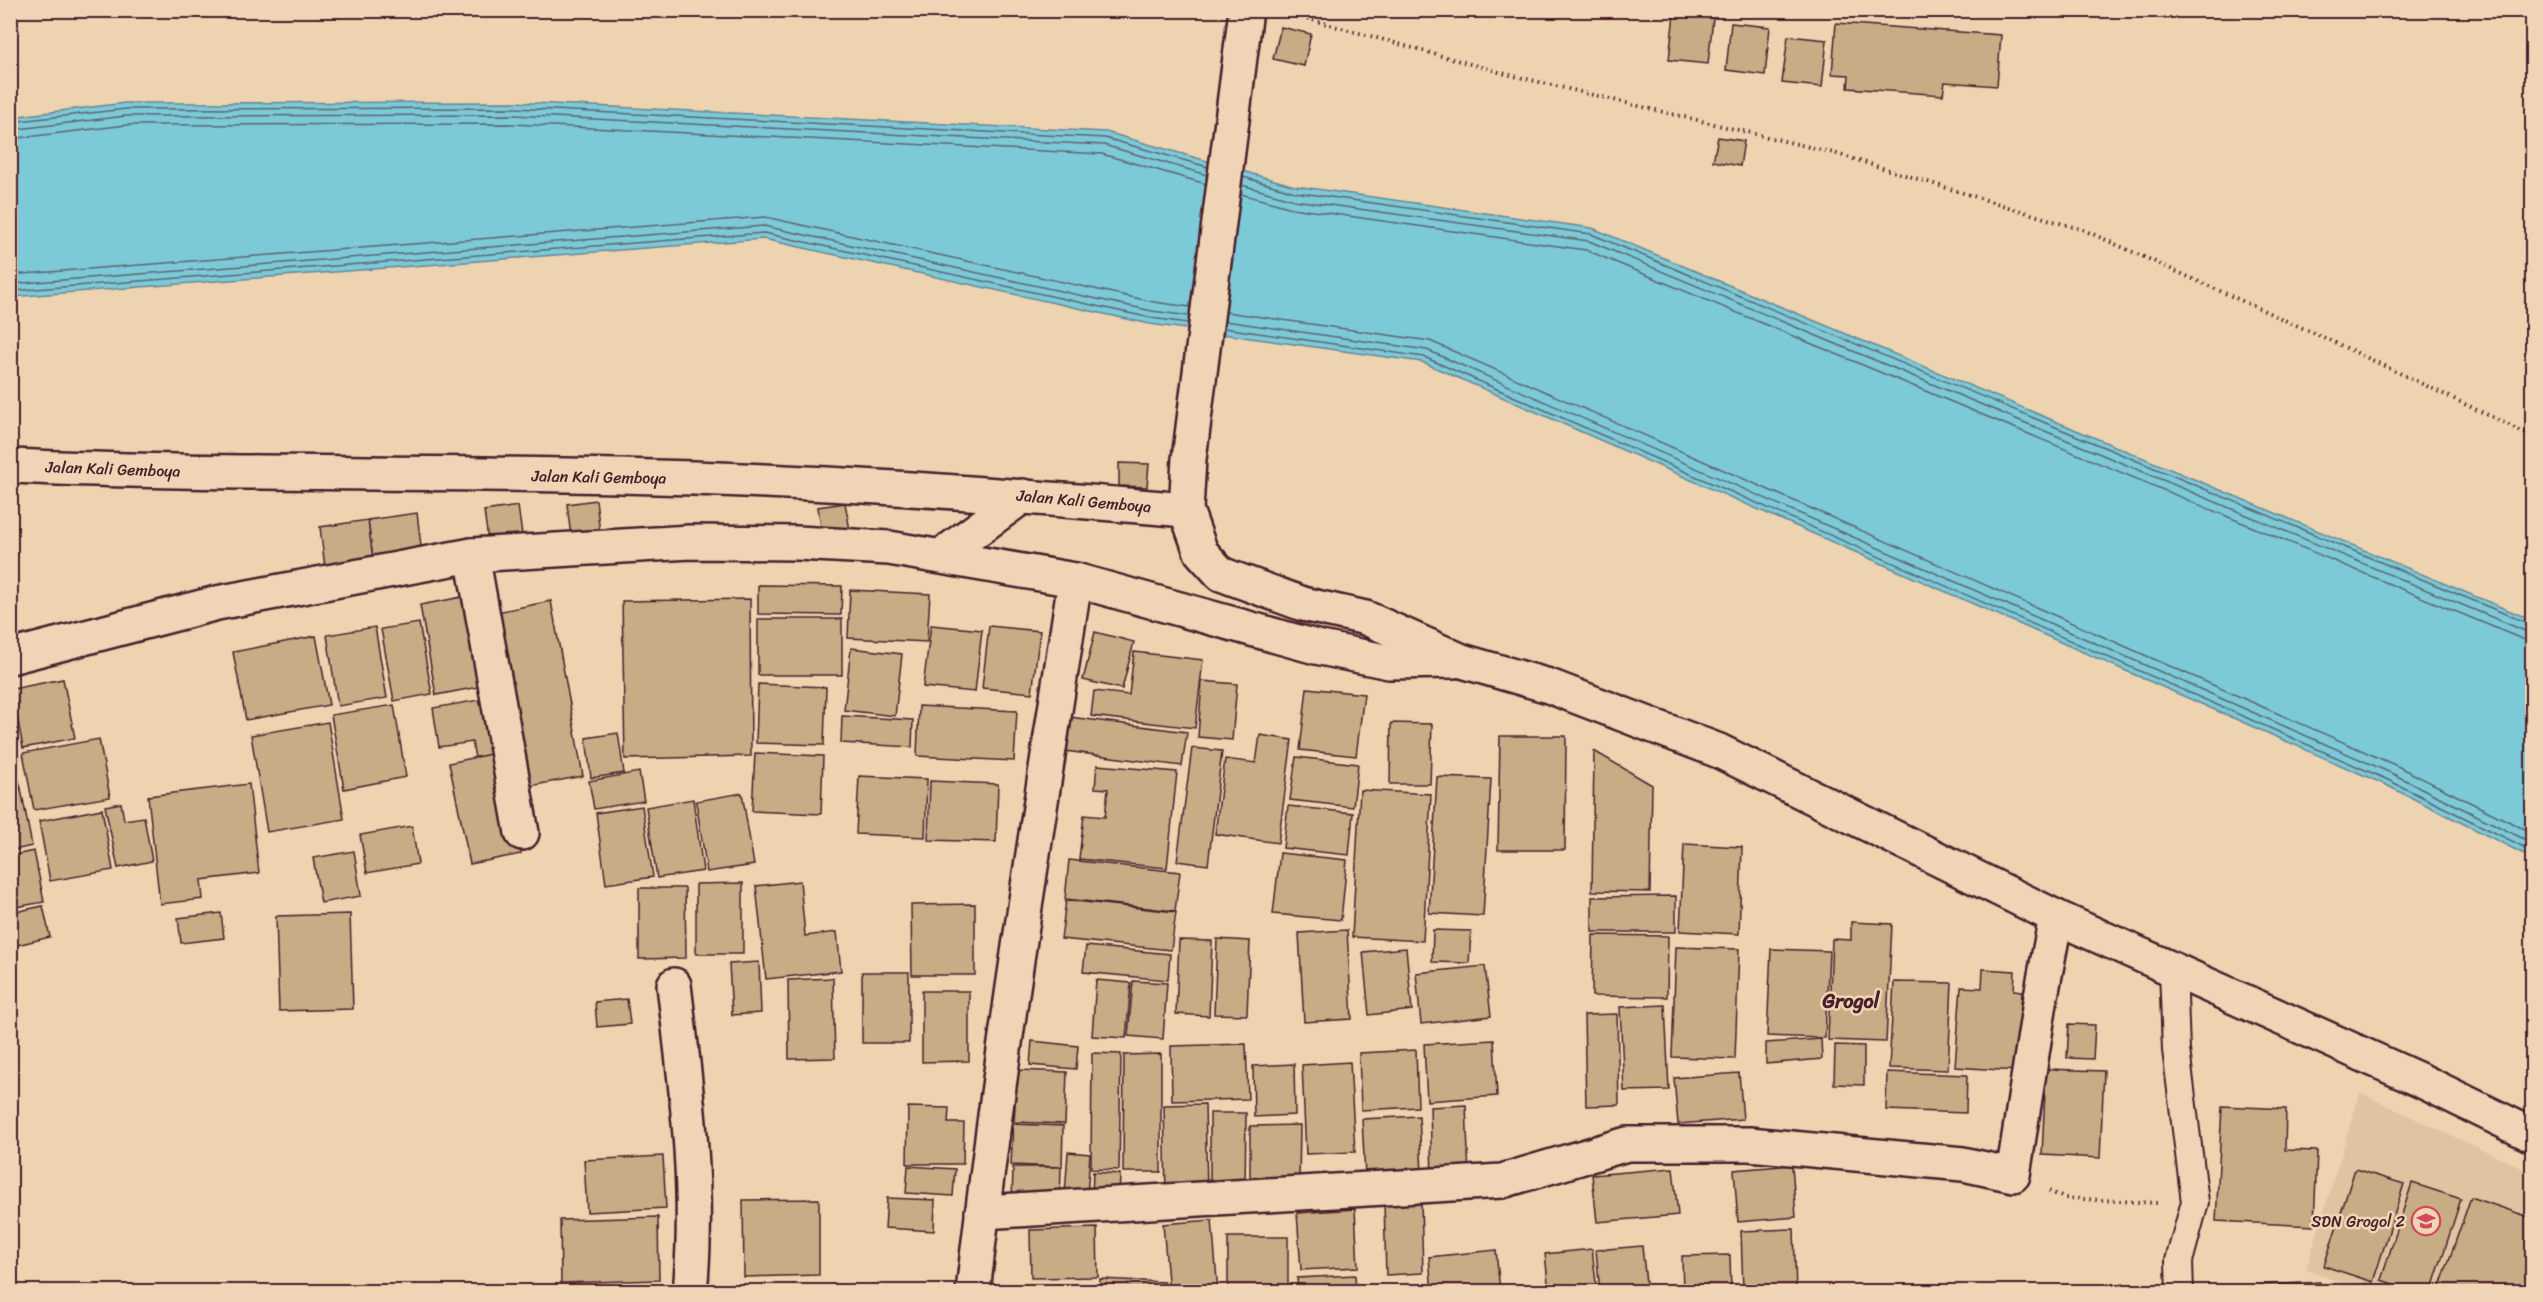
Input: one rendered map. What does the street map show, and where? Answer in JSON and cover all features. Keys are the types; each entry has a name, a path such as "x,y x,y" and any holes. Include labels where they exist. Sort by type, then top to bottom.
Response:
{"street":[{"path":"1246,10 1189,459 1186,510 1201,552 1221,574 1303,604 1366,618 1462,661 1549,686 1719,751 2056,917 2424,1082 2532,1134"},
{"name":"Jalan Kali Gemboya","path":"10,466 256,473 620,476 925,488 1186,510"},
{"path":"941,556 1023,496"},
{"path":"10,657 217,603 472,555 702,542 808,543 889,548 941,556 1075,580 1316,647 1368,658 1389,662 1462,661"},
{"path":"472,555 522,833"},
{"path":"973,1292 982,1212 1030,874 1075,580"},
{"path":"982,1212 1502,1181 1627,1144 1749,1144 1963,1164 2013,1175 2041,996 2056,917"},
{"path":"674,985 690,1123 695,1242 690,1292"}],"lane":[{"path":"2173,969 2176,1050 2195,1203 2179,1261 2180,1292"}],"path":[{"path":"1278,10 1506,74 1834,153 2086,231 2336,343 2532,436"},
{"path":"2013,1175 2064,1197 2195,1203"}],"shaded area":[{"name":"SDN Grogol 2","path":"2360,1093 2532,1173 2532,1291 2365,1291 2306,1270"}],"water":[{"path":"514,102 1106,132 1295,186 1592,228 2532,620 2532,858 2386,785 1422,362 1150,324 763,239 11,297 11,117 125,103"}],"building":[{"path":"1449,10 1491,10 1491,14"},
{"path":"1674,14 1713,18 1708,64 1669,60"},
{"path":"1731,23 1770,27 1765,75 1726,70"},
{"path":"1836,23 2001,35 1997,86 1945,82 1943,95 1848,88 1849,75 1832,74"},
{"path":"1281,27 1311,34 1304,66 1273,59"},
{"path":"1788,36 1827,40 1822,87 1782,83"},
{"path":"1718,137 1744,141 1740,166 1713,161"},
{"path":"1119,463 1149,464 1147,487 1119,486"},
{"path":"596,500 601,541 572,545 567,504"},
{"path":"845,503 850,530 822,534 818,507"},
{"path":"518,506 523,542 489,547 484,511"},
{"path":"417,513 423,562 374,568 368,520"},
{"path":"368,520 374,568 326,575 320,527"},
{"path":"758,585 842,586 841,615 758,614"},
{"path":"850,590 930,594 927,642 848,638"},
{"path":"473,595 489,685 436,695 420,605"},
{"path":"750,599 751,756 625,759 622,601"},
{"path":"551,601 583,776 519,788 487,614"},
{"path":"758,619 842,619 842,675 758,675"},
{"path":"419,623 432,694 394,701 381,629"},
{"path":"931,625 982,630 975,692 923,687"},
{"path":"989,626 1040,631 1032,693 982,688"},
{"path":"375,627 387,698 338,706 327,635"},
{"path":"1095,632 1134,642 1122,689 1083,680"},
{"path":"316,636 329,705 246,720 233,652"},
{"path":"851,648 902,654 895,716 844,710"},
{"path":"1134,652 1203,660 1195,728 1091,716 1094,691 1129,695"},
{"path":"63,679 75,738 23,748 12,689"},
{"path":"1202,681 1237,684 1232,740 1198,737"},
{"path":"758,684 826,687 824,745 756,743"},
{"path":"1307,688 1364,694 1356,756 1300,750"},
{"path":"502,696 512,752 475,758 472,742 439,747 433,708"},
{"path":"394,705 406,777 344,789 331,715"},
{"path":"919,706 1017,711 1014,761 917,756"},
{"path":"842,716 913,720 912,747 841,743"},
{"path":"1069,717 1187,732 1182,766 1065,751"},
{"path":"328,722 344,819 267,832 251,735"},
{"path":"1391,723 1432,724 1430,784 1390,784"},
{"path":"618,733 624,773 591,778 586,738"},
{"path":"1260,735 1292,740 1278,843 1215,834 1225,759 1256,763"},
{"path":"1500,736 1566,736 1565,850 1498,850"},
{"path":"99,739 110,797 34,810 23,753"},
{"path":"10,741 21,789 10,792"},
{"path":"1192,748 1222,751 1208,865 1177,861"},
{"path":"1594,751 1652,785 1650,892 1592,891"},
{"path":"500,752 521,854 470,864 449,763"},
{"path":"755,753 823,756 821,814 752,811"},
{"path":"1296,757 1358,764 1353,807 1290,800"},
{"path":"1097,765 1177,772 1167,868 1079,859 1084,815 1105,817 1108,789 1095,788"},
{"path":"639,772 644,801 594,809 589,781"},
{"path":"859,776 927,779 925,837 856,834"},
{"path":"1437,777 1491,779 1483,916 1429,913"},
{"path":"930,781 998,784 996,842 928,840"},
{"path":"249,784 259,873 201,880 203,899 160,904 148,796"},
{"path":"21,789 32,846 10,851 10,792"},
{"path":"1360,790 1431,794 1423,941 1352,937"},
{"path":"742,793 754,865 707,872 696,801"},
{"path":"693,799 703,871 657,878 646,807"},
{"path":"121,803 124,820 144,817 152,861 118,868 105,806"},
{"path":"642,806 653,877 606,884 596,813"},
{"path":"1288,806 1353,813 1349,855 1283,848"},
{"path":"102,809 113,870 50,881 39,821"},
{"path":"412,826 418,864 367,873 360,835"},
{"path":"1684,844 1742,847 1739,934 1680,931"},
{"path":"34,851 44,902 10,908 10,856"},
{"path":"354,851 361,896 321,903 313,858"},
{"path":"1280,853 1347,860 1341,920 1273,914"},
{"path":"1069,860 1180,872 1175,911 1065,899"},
{"path":"800,881 805,936 837,932 841,971 766,979 756,886"},
{"path":"743,883 743,954 696,954 696,884"},
{"path":"639,888 685,888 686,958 639,959"},
{"path":"1676,896 1676,932 1592,932 1592,897"},
{"path":"1066,900 1176,912 1171,950 1061,939"},
{"path":"975,904 975,975 912,975 911,905"},
{"path":"43,906 50,937 17,945 10,913"},
{"path":"221,913 224,938 181,943 178,918"},
{"path":"350,914 353,1009 279,1011 276,916"},
{"path":"1851,922 1892,924 1886,1042 1828,1040 1832,939 1851,940"},
{"path":"1347,930 1352,1019 1304,1022 1299,933"},
{"path":"1433,930 1471,931 1469,963 1432,962"},
{"path":"1593,935 1668,936 1667,997 1592,996"},
{"path":"1217,939 1250,941 1247,1015 1214,1014"},
{"path":"1179,940 1212,941 1209,1016 1176,1014"},
{"path":"1086,946 1170,954 1168,980 1083,972"},
{"path":"1676,947 1739,949 1735,1059 1672,1057"},
{"path":"1406,948 1412,1010 1369,1015 1363,952"},
{"path":"1771,949 1829,951 1825,1038 1767,1036"},
{"path":"759,962 761,1013 732,1015 729,964"},
{"path":"1485,966 1491,1016 1421,1024 1416,973"},
{"path":"1983,969 2015,971 2014,990 2022,991 2017,1071 1955,1067 1961,987 1982,988"},
{"path":"862,972 909,972 909,1043 862,1043"},
{"path":"833,978 835,1058 789,1059 788,980"},
{"path":"1096,980 1131,983 1126,1038 1092,1036"},
{"path":"1133,981 1167,983 1163,1039 1128,1036"},
{"path":"1894,982 1952,983 1948,1070 1889,1068"},
{"path":"922,991 969,991 969,1061 922,1062"},
{"path":"627,999 630,1024 597,1027 595,1002"},
{"path":"1665,1005 1669,1090 1624,1091 1620,1007"},
{"path":"1617,1014 1619,1105 1586,1106 1584,1015"},
{"path":"2069,1024 2095,1025 2093,1059 2067,1058"},
{"path":"1821,1039 1822,1059 1766,1064 1766,1043"},
{"path":"1494,1040 1497,1096 1427,1101 1424,1044"},
{"path":"1032,1041 1078,1046 1076,1069 1030,1065"},
{"path":"1246,1044 1248,1099 1172,1101 1171,1046"},
{"path":"1835,1045 1864,1046 1864,1085 1834,1084"},
{"path":"1416,1050 1418,1107 1361,1110 1359,1053"},
{"path":"1092,1053 1121,1054 1119,1170 1091,1169"},
{"path":"1161,1054 1161,1172 1123,1172 1124,1055"},
{"path":"1350,1062 1355,1152 1306,1154 1302,1065"},
{"path":"1294,1064 1295,1115 1254,1117 1253,1066"},
{"path":"2046,1069 2104,1071 2100,1158 2042,1155"},
{"path":"1017,1070 1067,1072 1065,1124 1014,1122"},
{"path":"1887,1072 1967,1075 1966,1113 1886,1110"},
{"path":"1739,1073 1743,1119 1678,1124 1674,1078"},
{"path":"1205,1104 1207,1191 1166,1193 1164,1105"},
{"path":"1466,1105 1469,1177 1432,1178 1430,1107"},
{"path":"2222,1106 2286,1109 2285,1150 2317,1151 2314,1226 2216,1221"},
{"path":"908,1107 949,1108 948,1123 964,1123 963,1164 907,1164"},
{"path":"1210,1113 1246,1113 1245,1191 1210,1191"},
{"path":"1419,1116 1422,1173 1365,1176 1362,1119"},
{"path":"1013,1124 1063,1126 1062,1167 1011,1165"},
{"path":"1300,1125 1299,1182 1250,1183 1250,1126"},
{"path":"1068,1152 1090,1154 1087,1196 1065,1195"},
{"path":"663,1156 666,1208 587,1212 584,1160"},
{"path":"1792,1165 1796,1217 1738,1222 1734,1170"},
{"path":"908,1166 955,1169 953,1196 906,1193"},
{"path":"1013,1167 1061,1167 1060,1202 1012,1202"},
{"path":"1673,1168 1678,1215 1597,1222 1592,1175"},
{"path":"2355,1169 2404,1184 2373,1282 2324,1266"},
{"path":"1093,1172 1120,1174 1119,1200 1092,1198"},
{"path":"2412,1183 2461,1199 2431,1292 2417,1292 2381,1280"},
{"path":"2471,1197 2532,1218 2532,1239 2526,1257 2532,1260 2532,1292 2438,1292"},
{"path":"887,1198 935,1200 934,1231 885,1228"},
{"path":"819,1199 819,1275 744,1277 743,1200"},
{"path":"1421,1201 1423,1273 1386,1275 1384,1203"},
{"path":"1355,1209 1358,1267 1301,1270 1297,1213"},
{"path":"658,1217 659,1280 561,1283 560,1220"},
{"path":"1212,1220 1218,1292 1169,1292 1163,1224"},
{"path":"1097,1228 1098,1277 1031,1278 1030,1230"},
{"path":"1794,1229 1796,1292 1743,1292 1741,1231"},
{"path":"1228,1237 1288,1237 1288,1292 1228,1292"},
{"path":"1642,1246 1647,1292 1600,1292 1596,1250"},
{"path":"1592,1249 1597,1292 1549,1292 1545,1254"},
{"path":"1496,1250 1500,1292 1432,1292 1429,1257"},
{"path":"1730,1255 1731,1292 1683,1292 1682,1256"},
{"path":"1355,1275 1356,1292 1298,1292 1297,1278"},
{"path":"1100,1279 1164,1282 1164,1292 1099,1292"},
{"path":"2320,1282 2320,1292 2210,1292 2210,1288"},
{"path":"2364,1284 2390,1286 2390,1292 2364,1292"},
{"path":"1014,1285 1088,1287 1088,1292 1014,1292"},
{"path":"1421,1287 1421,1292 1363,1292"}],"place":[{"name":"SDN Grogol 2","path":"2426,1221"}],"district":[{"name":"Grogol","path":"1851,1001"}]}
